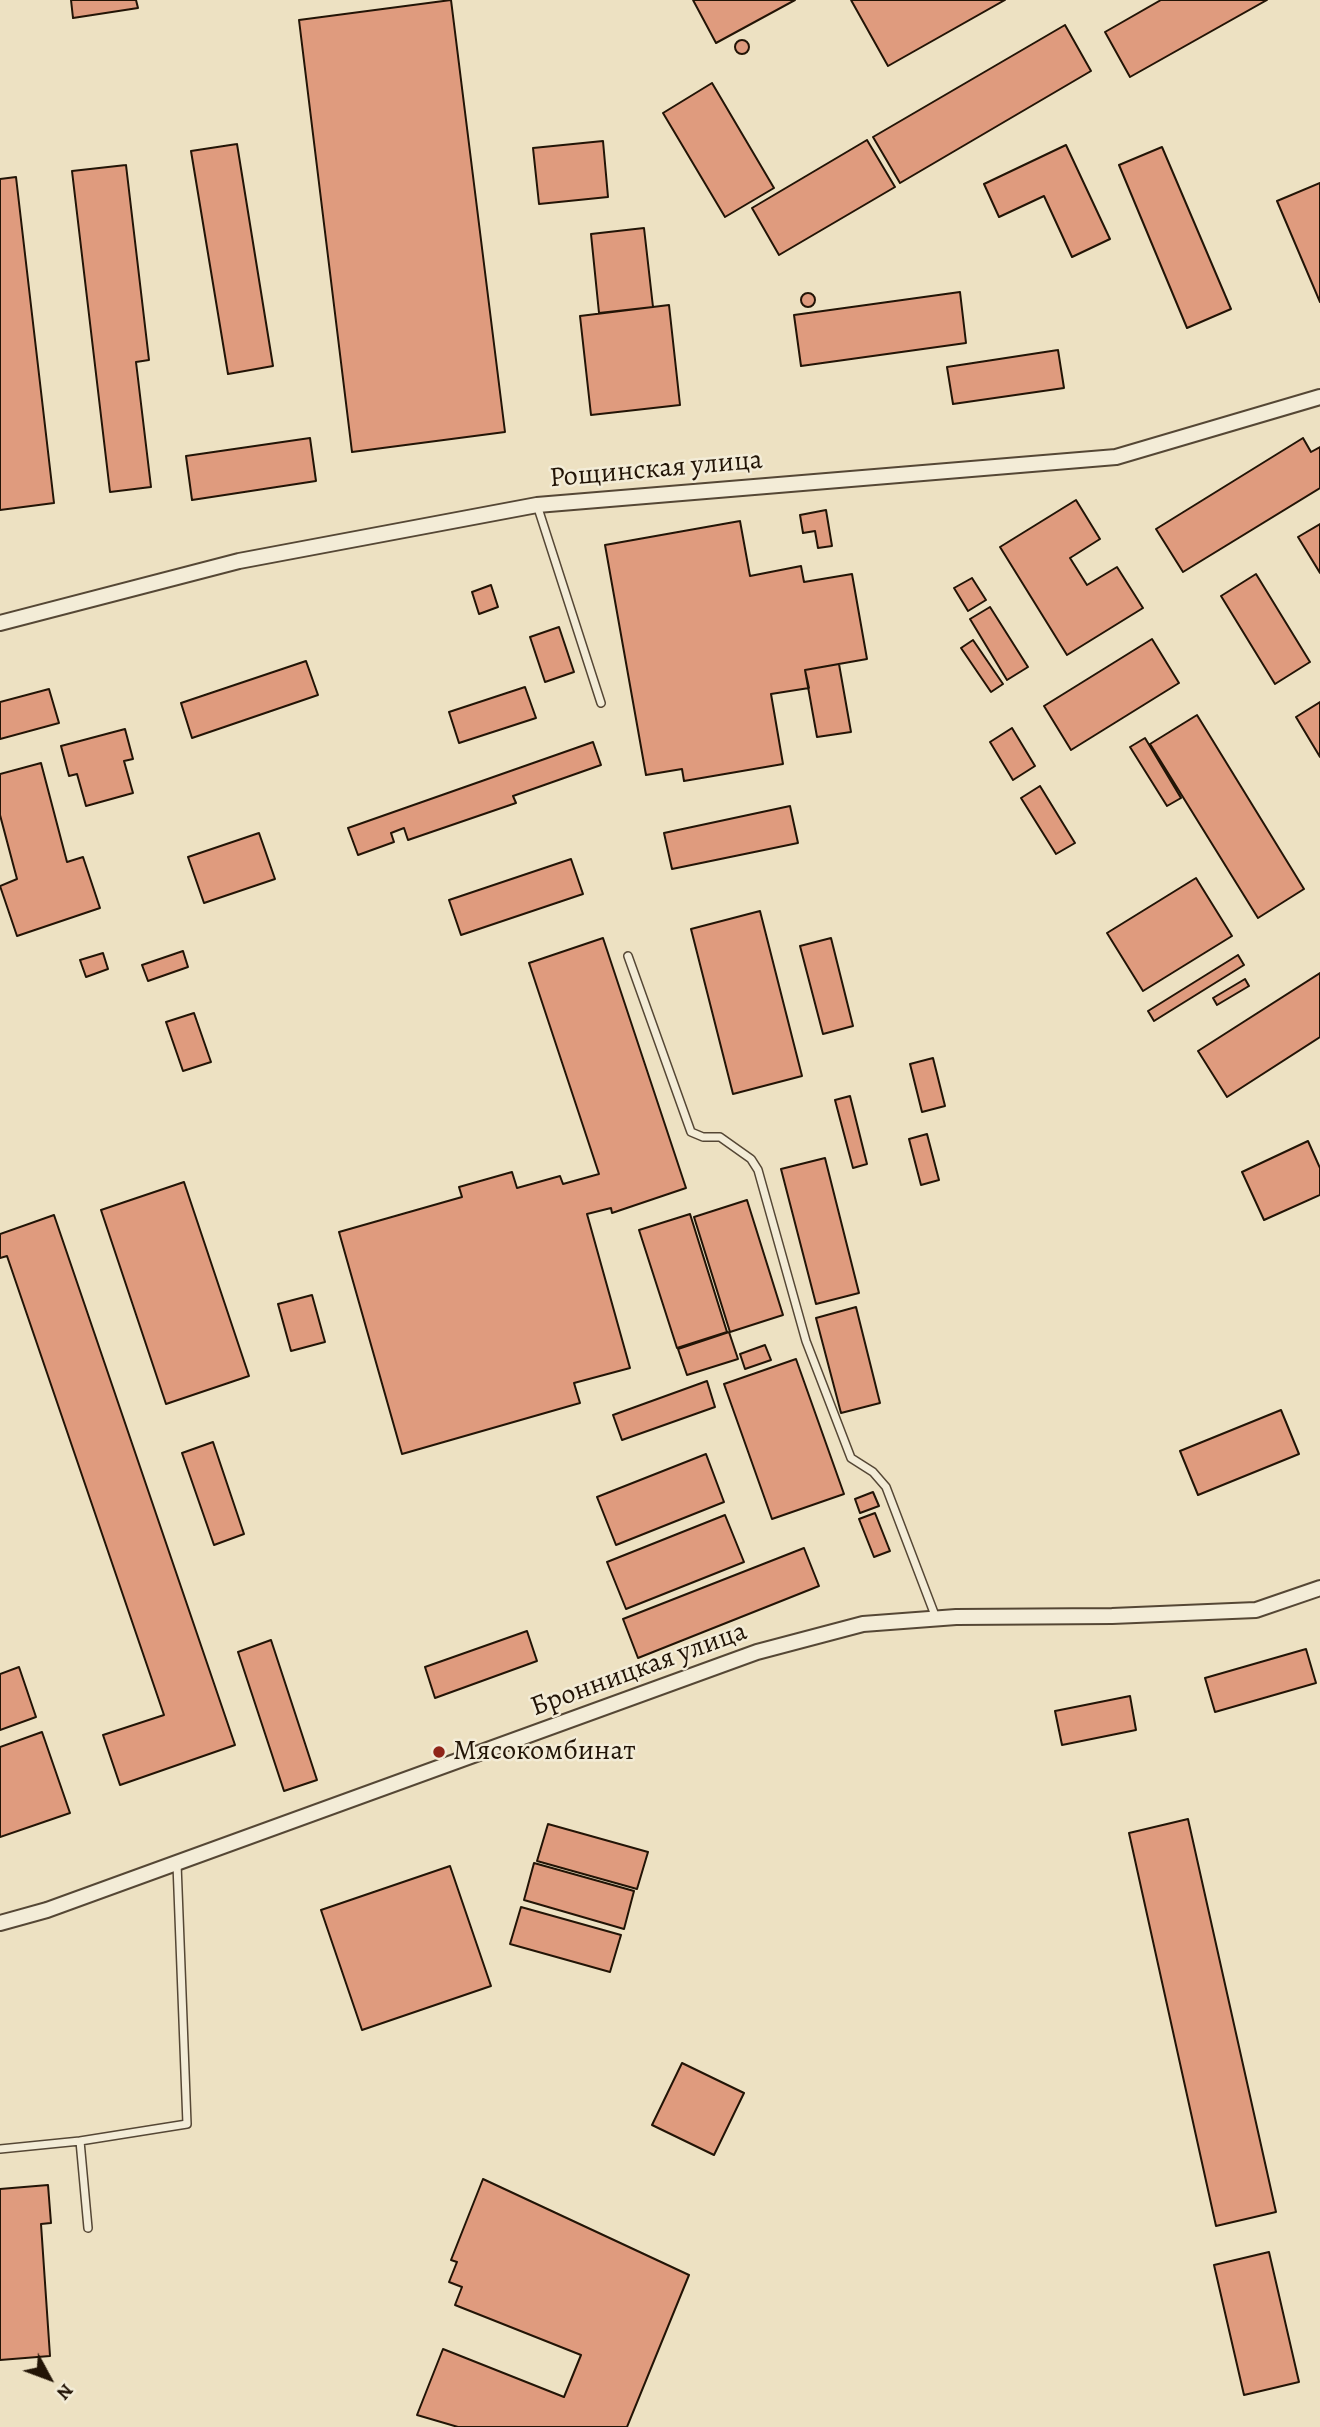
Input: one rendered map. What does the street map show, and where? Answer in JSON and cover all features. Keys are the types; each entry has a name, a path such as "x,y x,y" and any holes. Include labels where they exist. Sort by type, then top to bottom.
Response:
{"street":[{"name":"Рощинская улица","path":"0,623 239,561 537,505 1116,457 1320,397"},
{"name":"Бронницкая улица","path":"0,1923 47,1910 757,1652 863,1624 936,1618 1112,1616 1256,1609 1320,1588"}],"lane":[{"path":"537,505 601,703"},
{"path":"628,956 691,1132 703,1137 720,1137 751,1159 758,1170 806,1341 851,1458 873,1472 886,1487 936,1618"},
{"path":"0,2149 80,2141 187,2124 177,1863"},
{"path":"80,2141 88,2228"}],"building":[{"path":"71,0 136,0 138,8 73,18"},
{"path":"451,0 505,432 352,452 299,20"},
{"path":"693,0 795,0 716,43"},
{"path":"851,0 1005,0 888,66"},
{"path":"1161,0 1267,0 1130,77 1105,32"},
{"path":"1065,25 1091,71 900,183 873,137"},
{"path":"742,40 747,42 747,52 742,54 737,52 735,47 737,42"},
{"path":"712,83 774,188 725,217 663,113"},
{"path":"867,140 895,187 779,255 752,208"},
{"path":"603,141 608,197 539,204 533,148"},
{"path":"237,144 273,366 228,374 191,151"},
{"path":"1066,145 1110,239 1072,257 1044,196 999,217 984,184"},
{"path":"1162,147 1231,309 1187,328 1119,165"},
{"path":"126,165 149,360 136,362 151,487 110,492 72,171"},
{"path":"16,177 54,503 0,510 0,179"},
{"path":"1320,183 1320,302 1277,201"},
{"path":"644,228 653,307 599,313 591,234"},
{"path":"960,292 966,343 801,366 794,315"},
{"path":"808,293 813,295 813,305 808,307 803,305 801,300 803,295"},
{"path":"669,305 680,405 591,415 580,316"},
{"path":"1058,350 1064,388 953,404 947,367"},
{"path":"310,438 316,481 192,500 186,456"},
{"path":"1303,438 1311,452 1320,447 1320,488 1183,572 1156,529"},
{"path":"1076,500 1100,539 1070,558 1087,585 1117,567 1143,608 1067,655 1000,547"},
{"path":"826,510 832,546 818,548 815,531 803,533 800,515"},
{"path":"740,521 750,576 801,566 804,582 852,574 867,659 805,670 809,688 771,694 783,764 684,781 682,769 646,775 605,545"},
{"path":"1320,524 1320,573 1298,537"},
{"path":"1256,574 1310,662 1275,684 1221,596"},
{"path":"972,578 986,600 968,611 954,588"},
{"path":"491,585 498,607 479,614 472,592"},
{"path":"990,607 1028,667 1007,680 970,619"},
{"path":"559,627 574,672 545,682 530,637"},
{"path":"1152,639 1179,683 1071,750 1044,706"},
{"path":"973,640 1003,684 991,692 961,648"},
{"path":"306,661 318,695 192,738 181,703"},
{"path":"839,664 851,732 817,737 805,670"},
{"path":"525,687 536,718 459,743 449,712"},
{"path":"49,689 59,723 0,739 0,702"},
{"path":"1320,702 1320,757 1296,717"},
{"path":"1197,715 1304,889 1258,918 1150,744"},
{"path":"1012,728 1035,766 1013,780 990,742"},
{"path":"125,729 133,759 124,761 133,793 86,806 77,774 69,776 61,746"},
{"path":"1145,738 1181,798 1167,806 1130,747"},
{"path":"593,742 601,765 513,796 516,803 408,840 404,828 391,833 394,842 358,855 348,828"},
{"path":"41,763 67,862 83,857 100,908 17,936 0,886 17,879 0,815 0,774"},
{"path":"1040,786 1075,843 1056,854 1021,798"},
{"path":"790,806 798,843 672,869 664,833"},
{"path":"259,833 275,879 204,903 188,857"},
{"path":"571,859 583,894 461,935 449,900"},
{"path":"1196,878 1232,936 1143,991 1107,933"},
{"path":"760,911 802,1076 733,1094 691,929"},
{"path":"603,938 686,1188 612,1213 611,1208 587,1214 630,1368 574,1383 580,1403 402,1454 339,1232 462,1197 459,1187 512,1172 517,1188 560,1176 563,1184 599,1174 529,963"},
{"path":"831,938 853,1026 823,1034 800,946"},
{"path":"183,951 188,967 148,981 142,965"},
{"path":"103,953 108,969 86,977 80,960"},
{"path":"1238,955 1244,965 1154,1021 1148,1011"},
{"path":"1320,973 1320,1037 1227,1097 1198,1051"},
{"path":"1245,979 1249,986 1217,1005 1213,998"},
{"path":"194,1013 211,1062 183,1071 166,1022"},
{"path":"933,1058 945,1106 922,1112 910,1064"},
{"path":"850,1096 867,1164 853,1168 835,1100"},
{"path":"927,1134 939,1180 921,1185 909,1139"},
{"path":"1308,1141 1320,1168 1320,1195 1264,1220 1242,1172"},
{"path":"825,1158 859,1293 816,1304 781,1169"},
{"path":"184,1182 249,1376 166,1404 101,1210"},
{"path":"747,1200 783,1315 730,1332 694,1217"},
{"path":"690,1214 727,1332 677,1348 639,1230"},
{"path":"54,1215 235,1745 120,1785 103,1735 164,1715 7,1256 0,1258 0,1234"},
{"path":"312,1295 325,1342 291,1351 278,1304"},
{"path":"856,1307 880,1403 841,1413 816,1318"},
{"path":"729,1332 738,1359 687,1375 678,1349"},
{"path":"765,1345 771,1360 745,1369 740,1354"},
{"path":"796,1359 844,1494 772,1519 724,1384"},
{"path":"707,1381 715,1407 622,1440 613,1415"},
{"path":"1281,1410 1299,1454 1198,1495 1180,1451"},
{"path":"213,1442 244,1534 214,1545 182,1453"},
{"path":"706,1454 724,1502 616,1545 597,1497"},
{"path":"873,1492 879,1506 860,1513 855,1499"},
{"path":"875,1513 890,1551 874,1557 859,1519"},
{"path":"725,1515 744,1562 626,1609 607,1562"},
{"path":"804,1548 819,1586 638,1658 623,1619"},
{"path":"527,1631 537,1661 435,1698 425,1667"},
{"path":"271,1640 317,1780 284,1791 238,1652"},
{"path":"1306,1649 1316,1683 1215,1712 1205,1678"},
{"path":"19,1667 36,1717 0,1730 0,1674"},
{"path":"1130,1696 1136,1730 1062,1745 1055,1711"},
{"path":"42,1732 70,1813 0,1837 0,1747"},
{"path":"1188,1819 1276,2212 1216,2226 1129,1833"},
{"path":"548,1824 648,1852 637,1889 537,1861"},
{"path":"534,1863 634,1891 624,1929 524,1900"},
{"path":"450,1866 491,1986 362,2030 321,1910"},
{"path":"521,1907 621,1935 610,1972 510,1944"},
{"path":"682,2063 744,2093 714,2155 652,2125"},
{"path":"483,2179 689,2275 627,2427 458,2427 417,2415 443,2349 564,2397 581,2355 455,2305 462,2287 449,2282 457,2262 451,2260"},
{"path":"48,2185 51,2223 41,2224 50,2356 0,2360 0,2189"},
{"path":"1269,2252 1299,2382 1244,2395 1214,2265"}],"place":[{"name":"Мясокомбинат","path":"439,1752"}]}
